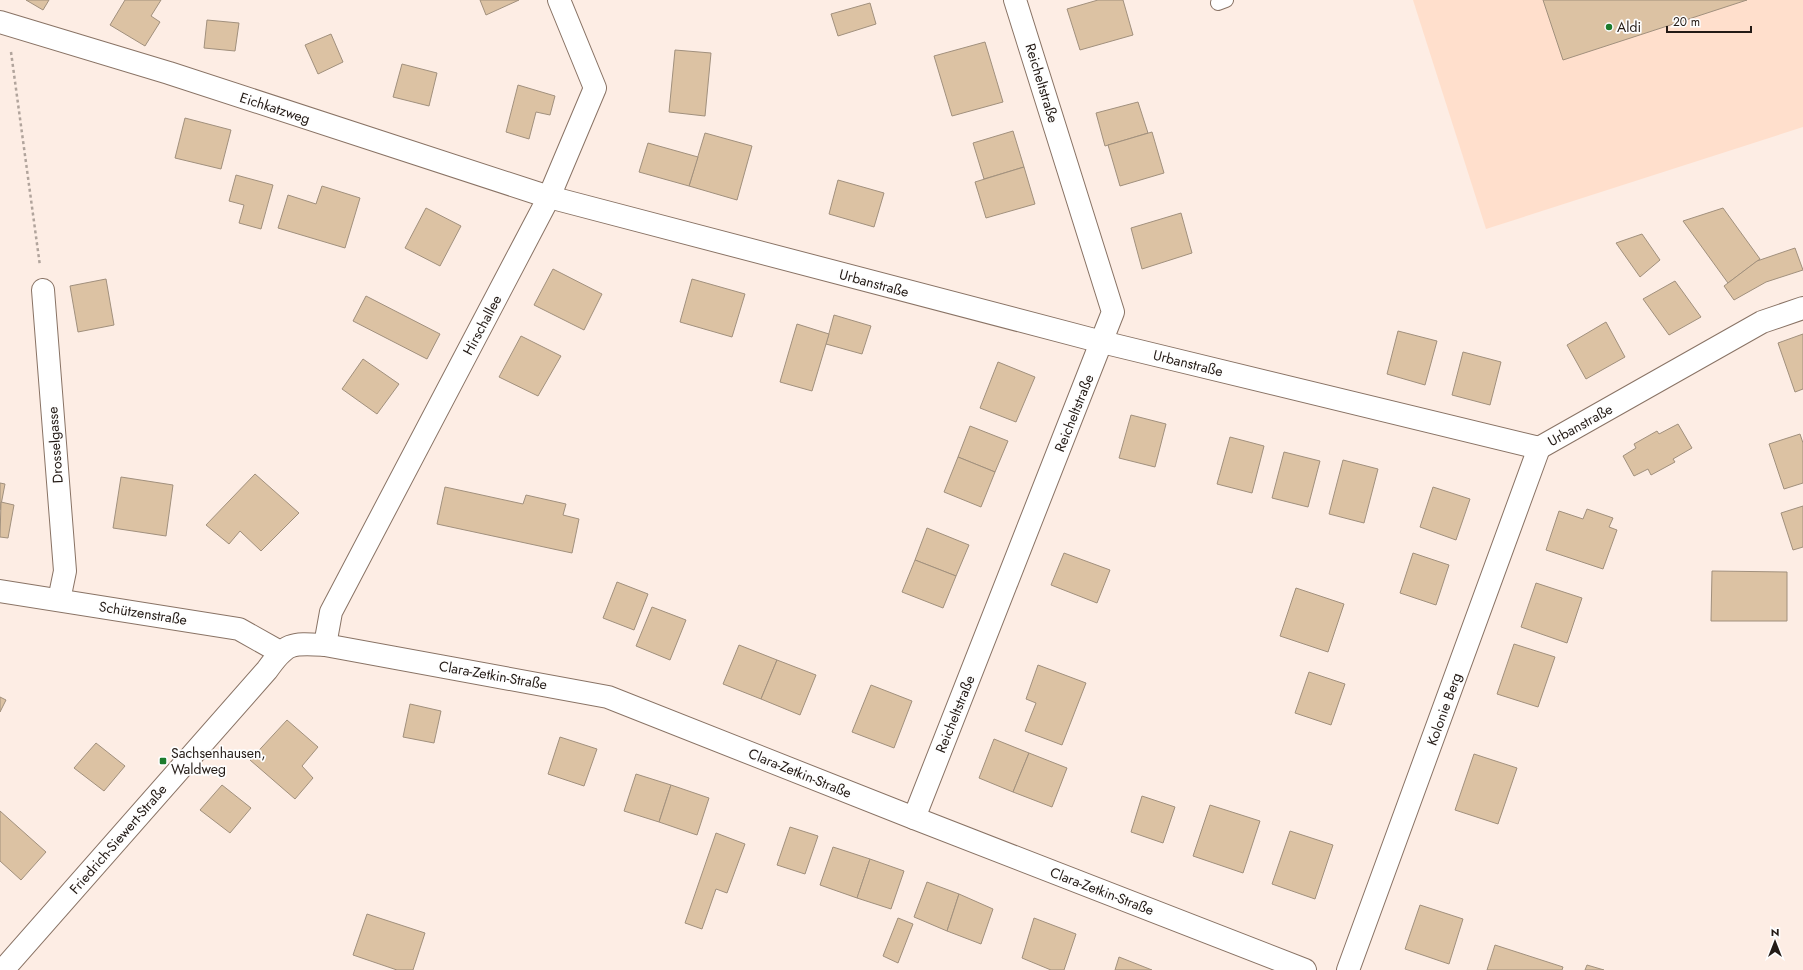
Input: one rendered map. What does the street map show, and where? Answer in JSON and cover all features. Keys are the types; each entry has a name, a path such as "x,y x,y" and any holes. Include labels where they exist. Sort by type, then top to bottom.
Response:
{"street":[{"name":"Hirschallee","path":"324,645 331,612 549,197 595,88 559,0"},
{"name":"Reicheltstraße","path":"914,818 1113,312 1015,0"},
{"name":"Eichkatzweg","path":"2,22 169,73 549,197"},
{"name":"Urbanstraße","path":"549,197 1102,342 1540,448 1762,322 1803,308"},
{"name":"Drosselgasse","path":"43,290 65,571 59,600"},
{"name":"Kolonie Berg","path":"1348,970 1540,448"},
{"name":"Schützenstraße","path":"0,591 239,629 280,652"},
{"name":"Clara-Zetkin-Straße","path":"280,652 297,643 324,645 608,697 1305,970"},
{"name":"Friedrich-Siewert-Straße","path":"5,969 262,676 280,652"}],"path":[{"path":"2,22 11,52 43,290"}],"shaded area":[{"path":"1413,0 1803,0 1803,127 1486,229"}],"building":[{"path":"26,0 49,0 43,10"},
{"path":"125,0 161,0 151,16 160,22 145,46 110,25"},
{"path":"480,0 519,0 486,15"},
{"path":"1098,0 1123,0 1133,35 1080,50 1067,9"},
{"name":"Aldi","path":"1543,0 1747,0 1563,60"},
{"path":"870,3 876,24 838,36 831,14"},
{"path":"207,20 239,23 235,51 204,48"},
{"path":"331,34 343,62 318,74 305,45"},
{"path":"985,42 1003,102 952,116 934,56"},
{"path":"675,50 711,53 705,116 669,112"},
{"path":"402,64 437,73 429,106 393,97"},
{"path":"518,85 555,96 550,115 536,112 529,139 506,132"},
{"path":"1138,102 1148,133 1105,146 1096,113"},
{"path":"185,118 231,130 221,169 175,158"},
{"path":"1013,131 1024,167 984,179 973,143"},
{"path":"1152,132 1164,173 1120,186 1108,145"},
{"path":"705,133 752,146 737,200 689,186"},
{"path":"648,143 698,157 689,186 639,172"},
{"path":"1024,167 1035,204 986,218 975,182"},
{"path":"236,175 273,185 261,229 239,223 244,205 229,201"},
{"path":"838,180 884,193 874,227 829,214"},
{"path":"322,186 360,198 345,248 278,228 288,195 316,204"},
{"path":"426,208 461,226 440,266 405,248"},
{"path":"1723,208 1760,259 1728,283 1683,221"},
{"path":"1181,213 1192,253 1142,269 1131,228"},
{"path":"1642,234 1660,260 1640,277 1616,243"},
{"path":"1795,248 1803,270 1766,282 1734,300 1724,286 1757,261"},
{"path":"553,269 602,294 584,330 534,305"},
{"path":"106,279 114,325 78,332 70,286"},
{"path":"692,279 745,294 732,337 680,322"},
{"path":"1675,281 1701,317 1669,335 1643,299"},
{"path":"366,296 440,334 427,359 353,321"},
{"path":"834,315 871,326 862,354 826,344"},
{"path":"1606,322 1625,357 1586,379 1567,345"},
{"path":"797,324 829,334 812,391 780,382"},
{"path":"1398,331 1437,341 1425,385 1387,374"},
{"path":"1803,334 1803,389 1795,392 1778,343"},
{"path":"521,336 561,356 538,396 499,377"},
{"path":"1463,352 1501,362 1490,405 1452,395"},
{"path":"363,359 399,384 377,414 342,389"},
{"path":"998,362 1035,377 1016,422 980,408"},
{"path":"1131,415 1166,424 1155,467 1119,458"},
{"path":"1678,424 1692,448 1673,459 1675,462 1651,475 1648,469 1634,476 1623,456 1636,448 1634,444 1657,431 1659,434"},
{"path":"970,426 1008,441 995,472 958,457"},
{"path":"1800,434 1803,443 1803,483 1784,489 1769,444"},
{"path":"1230,437 1264,446 1252,493 1217,484"},
{"path":"1284,452 1320,461 1308,507 1272,498"},
{"path":"958,457 995,472 981,507 944,492"},
{"path":"1343,460 1378,469 1364,523 1329,514"},
{"path":"255,474 299,513 261,551 240,531 229,544 206,525"},
{"path":"121,477 173,485 166,536 113,528"},
{"path":"0,483 5,484 0,510"},
{"path":"445,487 523,504 526,495 566,504 563,515 579,519 572,553 437,524"},
{"path":"1433,487 1470,499 1456,540 1420,527"},
{"path":"1,502 14,505 8,538 0,537"},
{"path":"1803,506 1803,547 1793,550 1781,513"},
{"path":"1587,509 1613,518 1609,527 1617,530 1603,569 1546,550 1559,511 1583,519"},
{"path":"927,528 969,545 956,576 915,560"},
{"path":"1064,553 1110,570 1097,603 1051,585"},
{"path":"1413,553 1449,565 1436,605 1400,593"},
{"path":"915,560 956,576 943,608 902,592"},
{"path":"1712,571 1787,572 1787,621 1711,621"},
{"path":"617,582 648,594 634,630 603,618"},
{"path":"1536,583 1582,598 1567,643 1521,627"},
{"path":"1296,588 1344,604 1328,652 1280,636"},
{"path":"652,607 686,620 670,660 636,646"},
{"path":"1514,644 1555,657 1538,707 1497,694"},
{"path":"739,645 777,660 761,699 723,684"},
{"path":"777,660 816,675 800,715 761,699"},
{"path":"1038,665 1086,683 1062,745 1025,731 1036,703 1026,699"},
{"path":"1309,672 1345,684 1331,725 1295,713"},
{"path":"871,685 912,701 894,748 852,732"},
{"path":"0,697 6,700 0,712"},
{"path":"410,704 441,711 434,743 403,737"},
{"path":"287,720 318,747 302,766 313,778 295,799 250,760"},
{"path":"560,737 597,749 584,786 548,774"},
{"path":"994,739 1029,753 1013,792 979,778"},
{"path":"96,743 125,766 104,791 74,768"},
{"path":"1029,753 1067,768 1052,807 1013,792"},
{"path":"1474,754 1517,768 1498,824 1455,810"},
{"path":"636,774 671,785 659,822 624,811"},
{"path":"222,785 251,808 230,833 200,810"},
{"path":"671,785 709,798 697,835 659,822"},
{"path":"1142,796 1175,807 1163,843 1131,832"},
{"path":"1210,805 1260,821 1243,873 1193,856"},
{"path":"0,811 46,852 21,880 0,861"},
{"path":"790,827 818,836 805,874 777,865"},
{"path":"1290,831 1333,845 1315,899 1272,884"},
{"path":"716,833 745,844 727,893 716,889 702,929 685,923"},
{"path":"833,847 870,859 857,898 820,885"},
{"path":"870,859 904,871 891,909 857,898"},
{"path":"927,882 959,894 947,931 914,917"},
{"path":"959,894 993,909 981,944 947,931"},
{"path":"1420,905 1463,919 1449,964 1405,949"},
{"path":"367,914 425,933 413,970 397,970 353,955"},
{"path":"898,918 913,924 898,963 883,956"},
{"path":"1034,918 1076,934 1064,970 1051,970 1022,958"},
{"path":"1495,945 1563,967 1562,970 1487,970"},
{"path":"1119,957 1152,970 1115,970"},
{"path":"1587,965 1604,970 1585,970"}],"place":[{"name":"Aldi","path":"1609,27"},
{"name":"Sachsenhausen, Waldweg","path":"163,761"}]}
